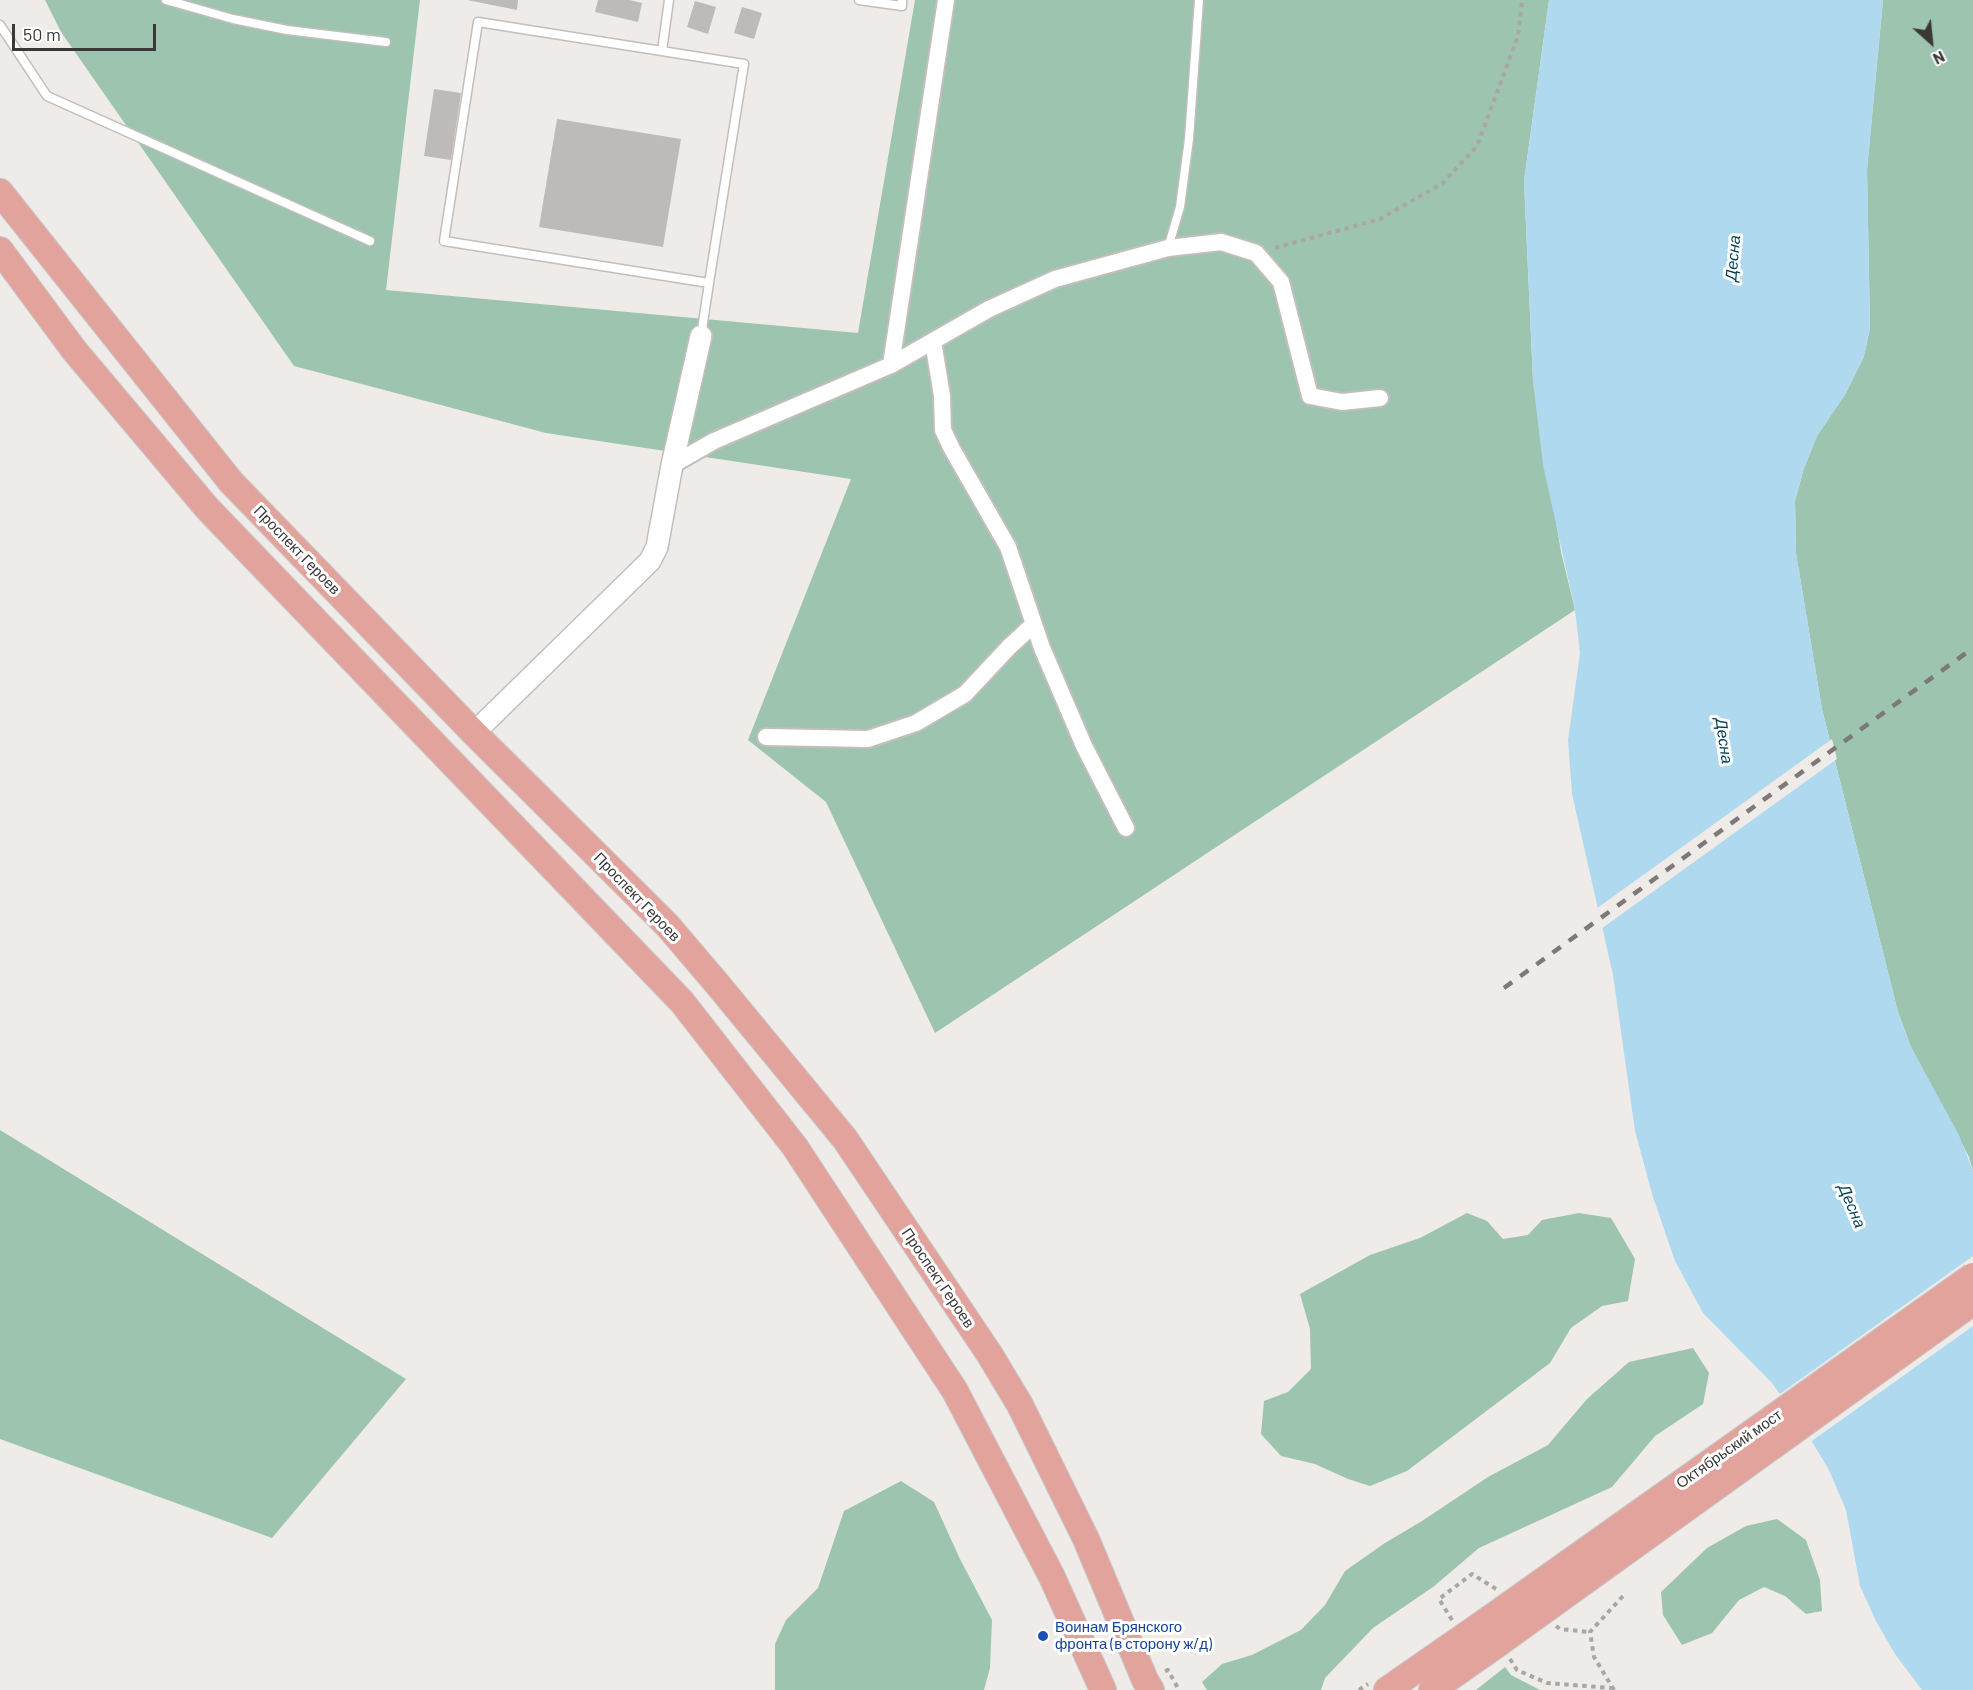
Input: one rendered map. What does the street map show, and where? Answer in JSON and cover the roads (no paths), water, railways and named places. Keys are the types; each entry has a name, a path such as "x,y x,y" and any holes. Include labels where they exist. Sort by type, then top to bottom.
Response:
{"main road":[{"name":"Проспект Героев","path":"0,192 231,482 474,734 667,925 844,1140 990,1355 1020,1405 1086,1539 1151,1690"},
{"path":"0,249 75,350 207,508 682,1002 795,1146 955,1391 1052,1577 1103,1690"},
{"name":"Октябрьский мост","path":"1492,1632 1973,1276"},
{"name":"Октябрьский мост","path":"1492,1632 1973,1302"},
{"path":"1387,1690 1492,1632"},
{"path":"1432,1690 1492,1632"}],"street":[{"path":"891,365 946,0"},
{"path":"672,465 714,441 891,365 989,309 1055,279 1168,248 1221,242 1256,253 1281,282 1310,396 1342,402 1380,398"},
{"path":"474,734 650,561 657,547 672,465 701,336"},
{"path":"933,341 942,396 943,430 952,450 1008,547 1042,648 1084,746 1126,828"},
{"path":"766,737 868,739 916,723 965,694 1008,647 1034,624"}],"lane":[{"path":"166,0 233,19 286,30 386,42"},
{"path":"662,51 669,0"},
{"path":"859,0 902,6 902,0"},
{"path":"1168,248 1180,207 1189,139 1199,0"},
{"path":"701,336 744,64 478,22 444,242 709,283"},
{"path":"0,25 47,96 370,241"}],"water":[{"name":"Десна","path":"1549,0 1883,0 1867,170 1870,328 1864,356 1846,393 1817,436 1804,468 1795,501 1796,553 1822,709 1898,1012 1911,1047 1959,1135 1973,1171 1973,1690 1922,1690 1895,1654 1860,1586 1846,1510 1829,1470 1802,1425 1772,1383 1703,1313 1675,1261 1653,1197 1635,1131 1613,975 1572,794 1568,740 1580,653 1575,610 1543,465 1533,381 1524,181"}],"railway":[{"path":"1504,988 1973,648"}],"place":[{"name":"Воинам Брянского фронта (в сторону ж/д)","path":"1043,1636"}]}
